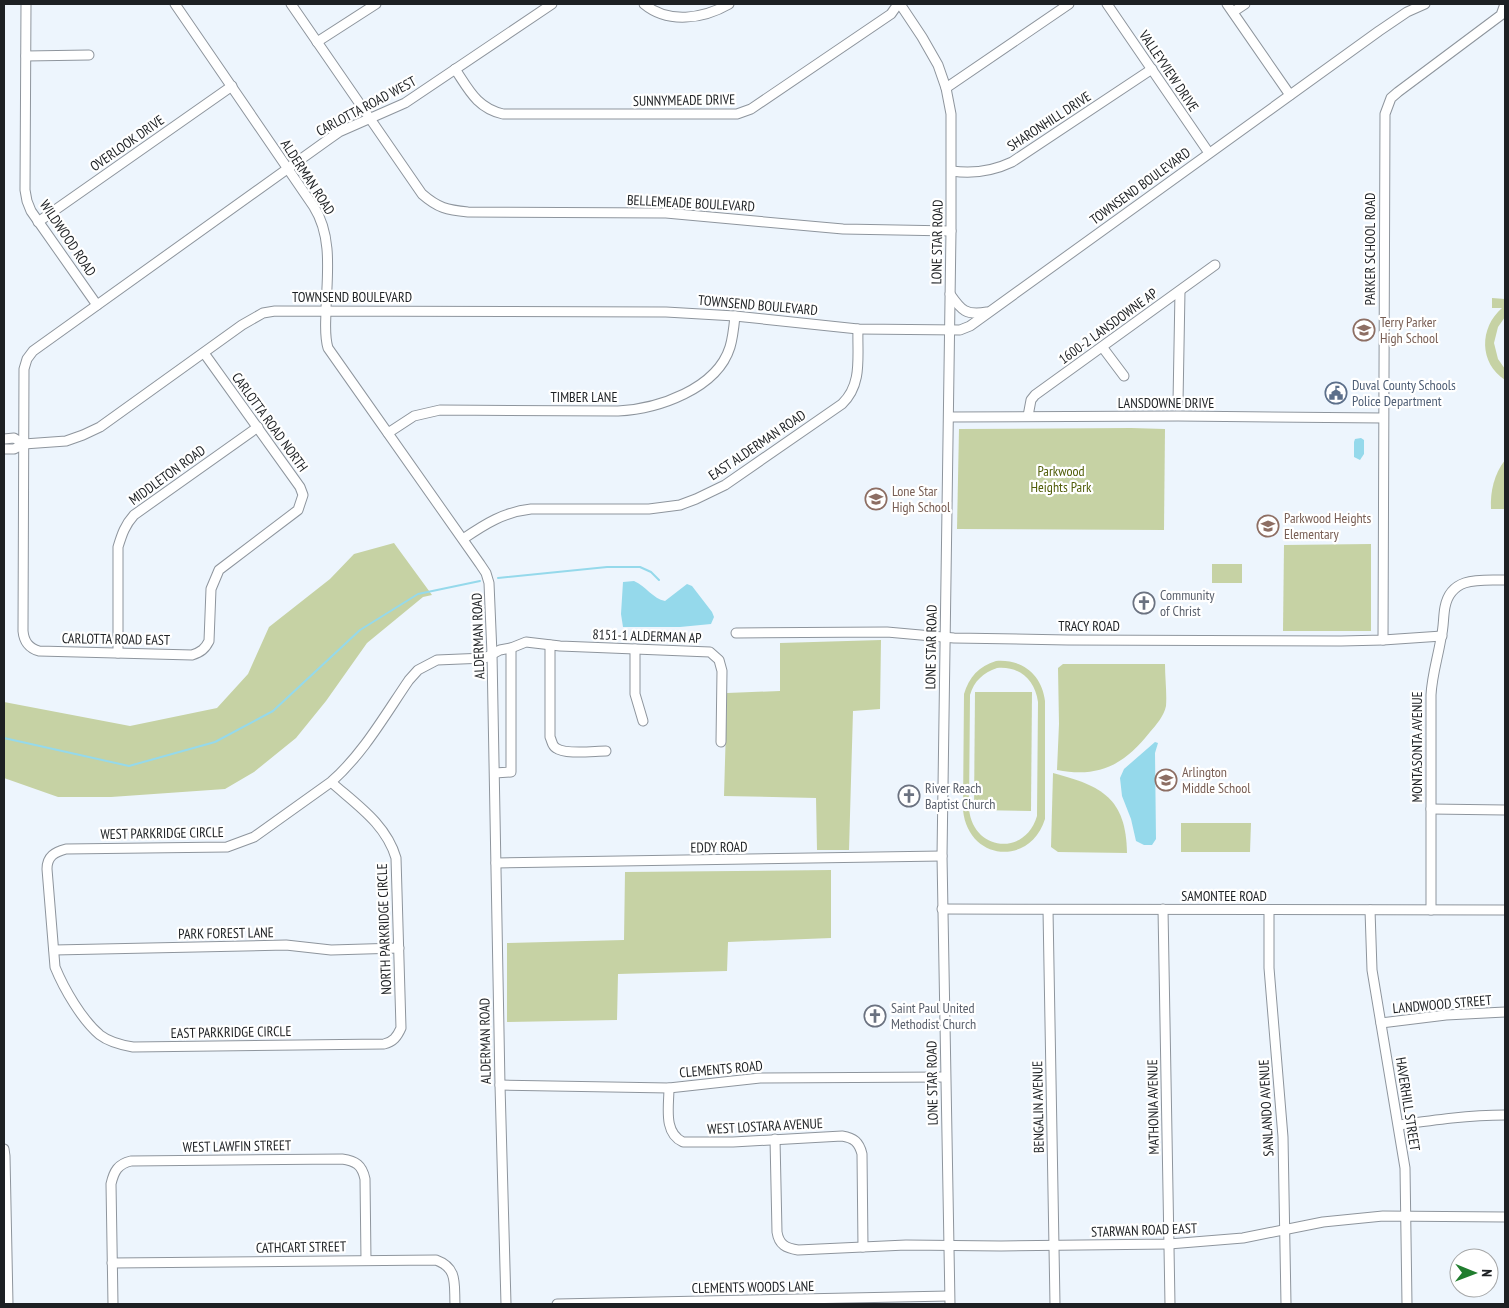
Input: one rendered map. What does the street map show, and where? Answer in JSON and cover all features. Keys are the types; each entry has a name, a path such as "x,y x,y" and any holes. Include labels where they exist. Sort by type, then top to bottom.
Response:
{"street":[{"name":"WILDWOOD ROAD","path":"26,4 25,190 27,201 38,222 97,305"},
{"name":"ALDERMAN ROAD","path":"174,4 314,207 324,226 327,246 326,341 328,348 483,568 489,583 506,1304"},
{"path":"291,4 370,119"},
{"path":"317,42 376,4"},
{"name":"CARLOTTA ROAD WEST","path":"24,444 24,370 27,359 33,351 334,135 405,103 552,4"},
{"path":"644,4 658,14 685,17 706,14 729,4"},
{"name":"SUNNYMEADE DRIVE","path":"455,70 482,106 493,112 503,114 737,114 751,109 891,14 899,4"},
{"name":"LONE STAR ROAD","path":"899,4 922,37 938,65 946,88 951,114 952,172 942,856 950,1300"},
{"path":"946,88 1069,4"},
{"name":"VALLEYVIEW DRIVE","path":"1107,4 1209,153"},
{"path":"1227,4 1290,95"},
{"path":"1233,12 1245,4"},
{"name":"TOWNSEND BOULEVARD","path":"4,449 14,449 24,444 66,441 100,427 242,325 263,313 287,310 666,312 735,316 858,329 960,330 970,326 1379,31 1407,12 1425,4"},
{"name":"PARKER SCHOOL ROAD","path":"1383,640 1385,114 1391,98 1501,15 1505,4"},
{"path":"26,56 89,55"},
{"name":"SHARONHILL DRIVE","path":"952,172 985,171 1012,162 1152,69"},
{"name":"OVERLOOK DRIVE","path":"38,222 232,86"},
{"name":"BELLEMEADE BOULEVARD","path":"370,119 422,194 431,202 445,209 468,212 666,213 843,229 951,231"},
{"name":"1600-2 LANSDOWNE AP","path":"1028,416 1031,400 1035,395 1103,348 1215,265"},
{"path":"1178,402 1180,290"},
{"path":"950,294 964,311 976,314 990,311"},
{"name":"TIMBER LANE","path":"388,433 414,416 440,410 618,411 634,410 670,401 703,381 719,366 730,347 735,316"},
{"name":"EAST ALDERMAN ROAD","path":"463,539 485,523 516,511 531,509 649,509 680,504 712,492 842,404 854,389 856,380 858,329"},
{"path":"1103,348 1124,376"},
{"name":"CARLOTTA ROAD NORTH","path":"204,352 300,487 303,495 298,510 219,570 211,589 209,641 205,648"},
{"name":"LANSDOWNE DRIVE","path":"949,417 1384,418"},
{"name":"MIDDLETON ROAD","path":"118,653 118,546 127,522 134,515 258,427"},
{"name":"TOWNSEND BOULEVARD","path":"4,438 14,438 24,444"},
{"name":"CARLOTTA ROAD EAST","path":"24,444 22,632 28,645 33,650 39,651 118,653 192,654 199,653 205,648"},
{"name":"MONTASONTA AVENUE","path":"1431,910 1432,680 1442,636 1446,602 1455,588 1468,581 1505,580"},
{"name":"TRACY ROAD","path":"736,632 887,632 945,637 1068,640 1383,640 1442,636"},
{"name":"8151-1 ALDERMAN AP","path":"492,654 526,642 550,645 710,652 716,657 722,671 721,742"},
{"path":"550,645 550,737 552,744 563,752 606,751"},
{"path":"494,773 511,772 508,649"},
{"path":"635,649 635,694 643,721"},
{"name":"WEST PARKRIDGE CIRCLE","path":"55,852 66,848 227,847 254,837 332,782 353,761 409,680 418,670 437,660 485,658 492,654"},
{"name":"NORTH PARKRIDGE CIRCLE","path":"332,782 379,825 392,845 396,858 398,869 400,1028 398,1036 394,1039"},
{"path":"1431,810 1505,810"},
{"name":"EAST PARKRIDGE CIRCLE","path":"55,852 49,857 47,869 55,967 61,982 80,1011 101,1036 133,1047 384,1044 394,1039"},
{"name":"EDDY ROAD","path":"496,863 942,856"},
{"name":"SAMONTEE ROAD","path":"942,909 1505,910"},
{"name":"BENGALIN AVENUE","path":"1048,910 1056,1304"},
{"name":"MATHONIA AVENUE","path":"1163,910 1170,1304"},
{"name":"SANLANDO AVENUE","path":"1269,910 1269,968 1280,1092 1286,1304"},
{"name":"HAVERHILL STREET","path":"1370,910 1372,970 1404,1168 1407,1304"},
{"name":"PARK FOREST LANE","path":"54,950 286,946 331,950 399,948"},
{"name":"LANDWOOD STREET","path":"1381,1023 1446,1015 1505,1012"},
{"name":"CLEMENTS ROAD","path":"500,1085 669,1088 760,1078 945,1077"},
{"name":"WEST LOSTARA AVENUE","path":"669,1088 669,1124 671,1133 676,1138 691,1143 842,1136 855,1140 860,1146 862,1154 863,1247"},
{"path":"1398,1125 1480,1115 1505,1115"},
{"name":"STARWAN ROAD EAST","path":"775,1139 777,1232 782,1244 798,1250 949,1245 1169,1244 1243,1238 1323,1222 1354,1218 1383,1216 1505,1217"},
{"path":"4,1149 8,1304"},
{"name":"WEST LAWFIN STREET","path":"112,1263 111,1184 113,1174 117,1168 123,1163 132,1161 342,1159 357,1162 363,1170 365,1179 366,1260"},
{"name":"CATHCART STREET","path":"112,1263 436,1260 444,1263 450,1269 454,1279 455,1304"},
{"path":"112,1263 113,1304"},
{"name":"CLEMENTS WOODS LANE","path":"557,1304 950,1300"}],"green space":[{"path":"1492,298 1505,299 1505,317 1498,327 1494,343 1498,359 1505,369 1505,380 1496,373 1490,364 1485,345 1489,325 1502,308 1492,308"},
{"name":"Parkwood Heights Park","path":"959,429 1165,429 1164,530 957,529"},
{"path":"1505,460 1505,509 1491,509 1494,483 1498,471"},
{"path":"394,543 432,595 423,597 367,643 326,701 296,738 254,772 225,789 111,797 58,797 4,778 4,702 130,726 217,708 248,674 269,627 330,579 354,554"},
{"path":"1371,544 1371,631 1283,631 1284,545"},
{"path":"1212,564 1242,564 1242,583 1212,583"},
{"path":"881,640 880,709 853,711 849,850 817,850 816,798 724,796 727,693 780,691 780,643"},
{"path":"1006,661 1030,670 1040,684 1045,701 1045,819 1037,834 1027,845 1014,851 1000,852 987,848 976,840 967,827 963,810 964,694 972,677 990,663","holes":["997,668 1019,672 1030,681 1038,702 1037,816 1031,829 1022,838 1011,843 1000,844 980,834 973,823 969,809 970,695 974,686 983,675"]},
{"path":"1063,664 1165,664 1166,706 1162,717 1140,743 1120,761 1098,770 1086,772 1057,770 1059,724 1058,668"},
{"path":"975,692 1032,692 1031,811 974,810"},
{"path":"1053,773 1085,783 1108,797 1122,819 1126,834 1127,853 1058,852 1051,847"},
{"path":"1181,823 1251,823 1250,852 1181,852"},
{"path":"831,870 831,938 728,942 727,971 618,974 617,1020 507,1022 507,943 624,940 625,872"}],"water":[{"path":"1361,438 1364,440 1364,454 1360,460 1354,457 1354,442 1355,439"},
{"path":"634,581 657,598 665,601 687,584 692,586 712,612 714,617 711,624 680,627 623,627 621,614 623,582"},
{"path":"1155,742 1158,743 1155,753 1156,839 1152,845 1144,845 1136,841 1131,819 1122,796 1120,778 1124,769"}],"waterway":[{"path":"498,578 607,567 640,567 651,572 659,580"},
{"path":"4,738 129,766 215,742 273,711 360,630 418,594 480,581"}],"place":[{"name":"Terry Parker High School","path":"1364,330"},
{"name":"Duval County Schools Police Department","path":"1336,393"},
{"name":"Lone Star High School","path":"876,499"},
{"name":"Parkwood Heights Elementary","path":"1268,526"},
{"name":"Community of Christ","path":"1144,603"},
{"name":"Arlington Middle School","path":"1166,780"},
{"name":"River Reach Baptist Church","path":"909,796"},
{"name":"Saint Paul United Methodist Church","path":"875,1016"}]}
